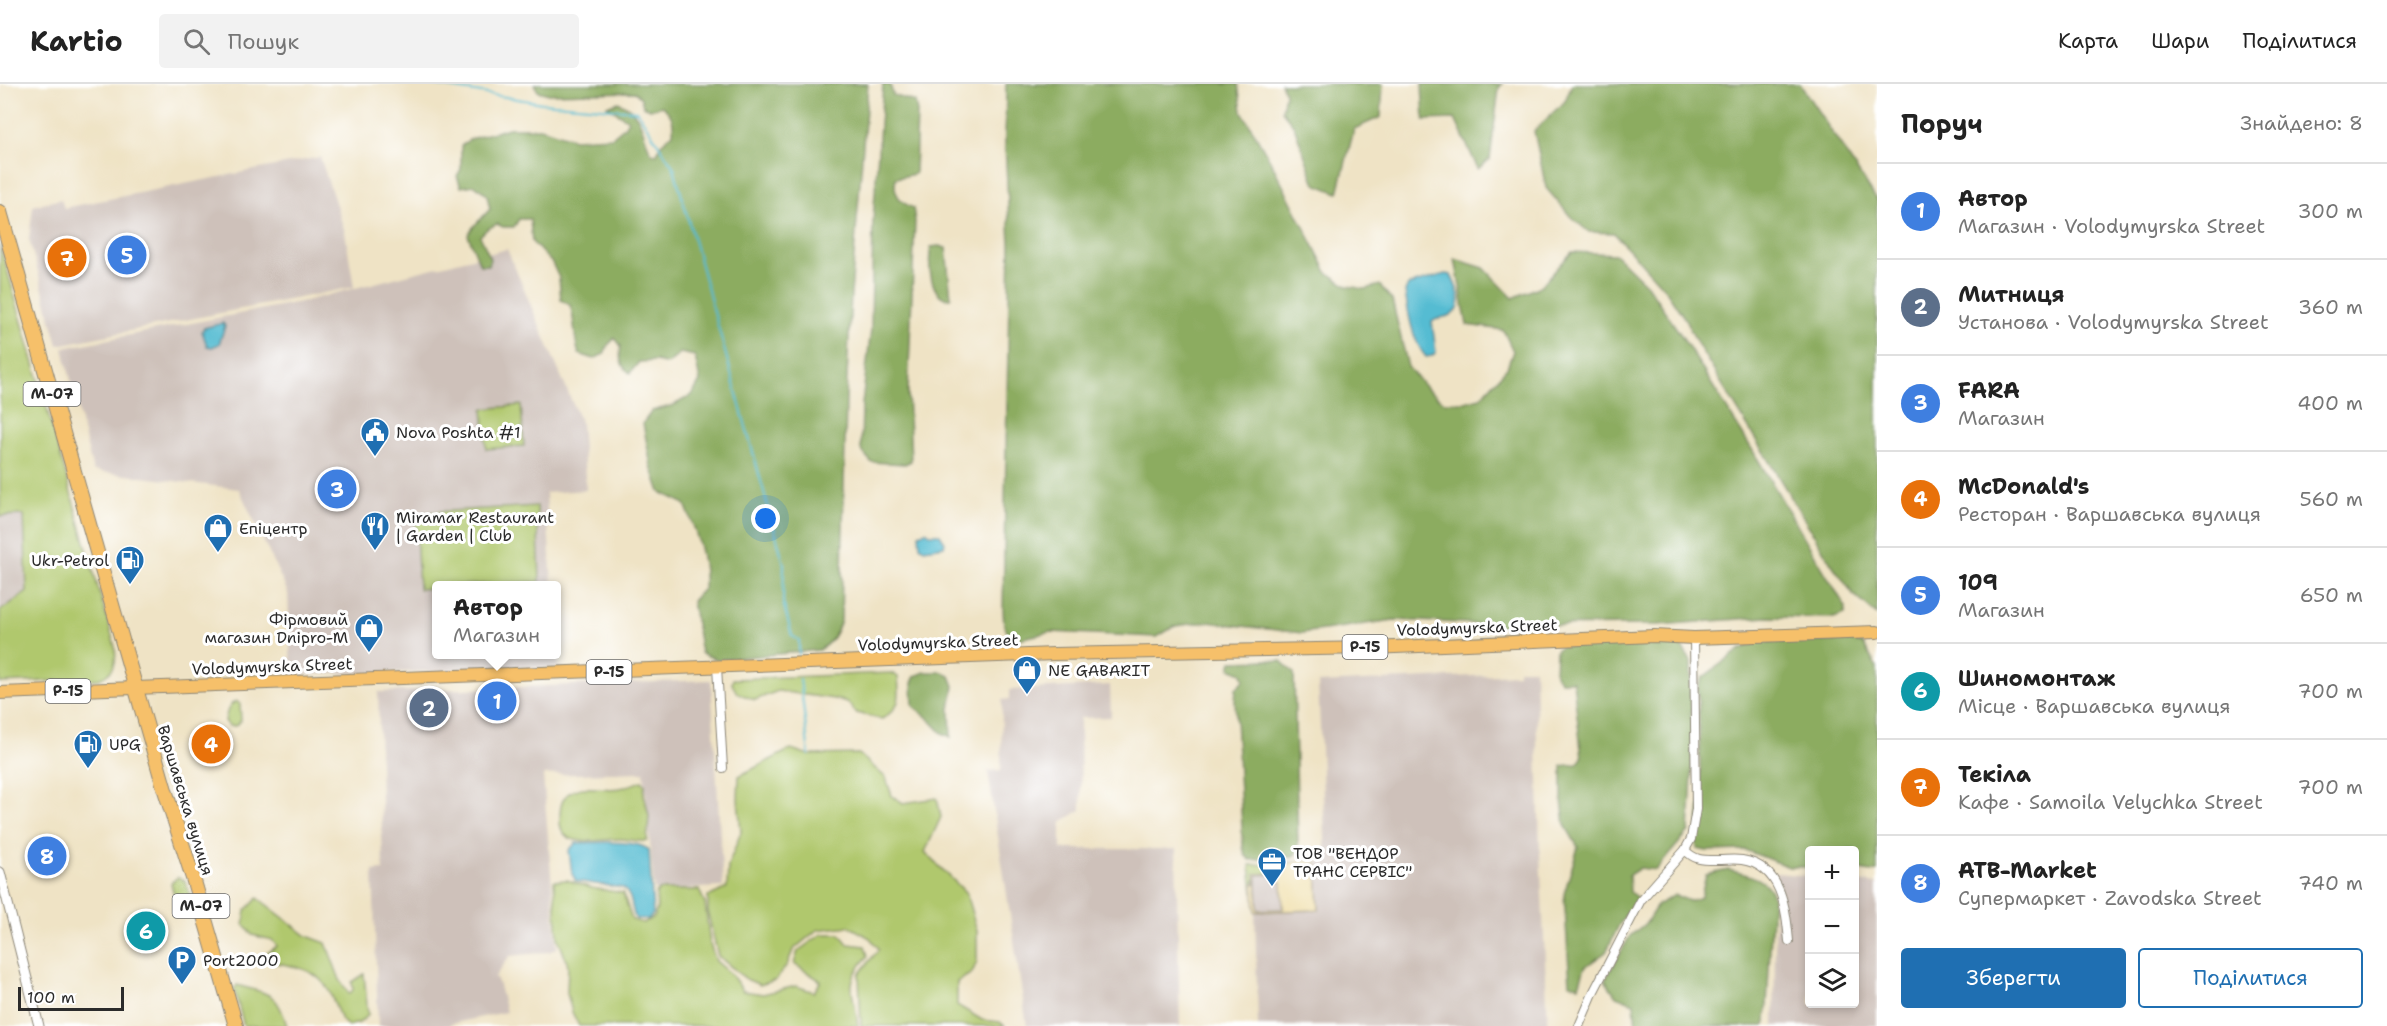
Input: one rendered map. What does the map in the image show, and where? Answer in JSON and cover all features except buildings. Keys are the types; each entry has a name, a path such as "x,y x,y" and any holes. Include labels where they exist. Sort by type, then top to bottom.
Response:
{"highway":[{"name":"М-07","path":"0,212 4,239 136,688"},
{"name":"Варшавська вулиця","path":"136,688 236,1026"}],"main road":[{"name":"Volodymyrska Street","path":"0,693 1054,654 1371,648 1654,636 1694,638 1877,632"}],"street":[{"path":"1579,1026 1594,991 1641,900 1685,850 1691,839 1696,809 1694,638"},
{"path":"717,667 723,768"},
{"path":"1685,850 1692,858 1703,860 1742,860 1770,875 1784,899 1789,941"},
{"path":"0,872 39,1026"}],"shaded area":[{"path":"320,157 345,232 354,287 58,345 29,239 33,206 61,199 64,208"},
{"path":"507,249 581,423 586,490 546,493 552,581 432,581 432,659 558,659 558,668 291,675 288,593 239,489 93,471 63,348 305,301"},
{"path":"0,516 24,516 26,592 0,611"},
{"path":"1518,669 1535,669 1548,1026 1258,1026 1255,913 1250,865 1326,860 1318,683 1518,674"},
{"path":"711,680 723,887 654,890 644,772 543,775 557,948 549,952 510,956 495,977 506,1012 450,1024 450,1026 378,1026 373,871 383,870 378,692"},
{"path":"1110,685 1111,717 1080,718 1081,810 1061,822 1061,849 1176,849 1180,1026 1027,1026 988,771 1001,770 1002,700 1009,699 1009,690"},
{"path":"1776,873 1805,876 1805,1008 1859,1008 1859,882 1877,884 1877,1026 1774,1026"}],"green space":[{"path":"534,84 868,84 851,294 841,620 833,637 819,650 717,660 701,653 692,601 704,588 699,545 685,504 660,492 651,466 643,423 652,411 674,405 692,395 700,381 695,356 680,353 668,364 656,361 639,362 630,373 622,365 621,346 615,338 608,345 604,354 594,359 579,354 570,305 561,300 559,278 552,263 532,242 530,219 519,219 514,227 503,227 497,224 487,229 480,236 490,257 489,265 480,265 468,235 490,209 487,195 475,185 461,187 457,176 461,169 461,146 470,139 509,128 541,128 574,139 612,137 624,127 628,120 607,106 618,102 626,106 637,117 651,153 657,154 660,145 673,133 673,121 668,112 662,106 650,109 643,106 641,98 635,92 549,94 538,91"},
{"path":"883,84 890,84 893,95 915,102 917,112 915,174 896,178 895,183 898,196 913,208 915,221 908,392 911,461 905,464 871,462 861,450 862,404 871,329 873,220"},
{"path":"1006,84 1238,84 1242,111 1271,162 1327,272 1347,286 1365,289 1380,285 1392,300 1408,367 1426,388 1444,402 1465,402 1480,398 1507,368 1513,351 1503,330 1467,325 1455,259 1484,268 1513,298 1541,286 1572,252 1615,254 1647,285 1683,338 1846,608 1845,614 1834,618 1767,617 1657,625 1496,626 1394,620 1302,633 1207,622 1175,626 1157,637 1050,632 1019,639 1008,634 1004,625 1003,609 1010,244 1005,144"},
{"path":"1281,84 1383,84 1381,117 1354,129 1338,193 1315,184 1294,126 1282,111 1285,93"},
{"path":"1422,84 1502,84 1499,88 1490,159 1478,169 1455,119 1424,120"},
{"path":"1572,84 1800,84 1877,200 1877,615 1853,594 1831,563 1665,289 1614,233 1589,232 1571,217 1546,188 1534,131 1565,101"},
{"path":"0,245 115,647 116,658 112,670 99,679 0,683 0,611 27,592 24,515 0,516"},
{"path":"931,247 946,248 951,298 938,293 930,271"},
{"path":"521,405 524,446 486,449 483,409"},
{"path":"537,506 540,581 432,581 432,588 419,589 415,513"},
{"path":"1851,641 1863,644 1877,668 1877,871 1859,870 1859,846 1805,846 1805,867 1789,867 1745,850 1697,849 1701,797 1698,687 1702,678 1741,649 1758,642"},
{"path":"1673,642 1682,647 1691,661 1692,775 1689,831 1656,870 1640,868 1629,875 1630,892 1637,898 1619,925 1606,952 1585,967 1579,986 1570,984 1564,894 1578,847 1565,825 1562,766 1577,764 1582,758 1573,681 1561,681 1555,675 1556,650 1561,646"},
{"path":"1232,661 1281,661 1294,673 1298,850 1293,857 1250,860 1245,855 1243,847 1235,700 1236,689 1244,680 1242,673 1230,668"},
{"path":"925,672 943,672 950,676 954,686 950,709 951,737 942,733 913,706 912,683 915,676"},
{"path":"892,673 898,677 898,702 893,710 882,719 856,713 847,702 834,699 778,691 755,700 737,693 732,684 733,679"},
{"path":"236,701 240,704 241,721 235,726 229,726 225,721 226,714"},
{"path":"791,749 809,755 859,754 886,778 892,796 903,803 937,798 941,817 925,852 966,893 977,931 977,961 972,973 957,982 957,1005 982,1020 1000,1022 1005,1026 861,1026 859,974 879,949 870,938 849,926 817,930 793,950 787,965 776,980 760,985 746,979 718,956 708,914 708,897 727,888 728,866 741,832 738,799 739,776"},
{"path":"642,781 645,784 644,794 649,816 647,841 619,839 581,841 566,835 561,828 561,807 564,798 574,790 580,788 614,789"},
{"path":"1303,862 1281,864 1281,873 1256,874 1253,894 1250,865"},
{"path":"1728,870 1761,881 1773,897 1766,1023 1764,1026 1636,1026 1634,1003 1616,996 1605,980 1630,936 1647,922 1657,905 1675,895 1689,901 1701,897 1706,875"},
{"path":"178,877 185,881 191,898 190,905 183,909 176,904 171,883"},
{"path":"567,880 591,888 623,893 632,920 643,923 654,917 657,909 656,894 659,890 699,890 705,903 710,944 716,961 731,974 743,991 763,994 796,986 814,992 821,981 794,964 798,951 822,934 840,934 848,944 865,946 868,956 852,982 858,1026 579,1026 567,993 568,965 558,938 554,881"},
{"path":"258,898 307,936 326,943 340,980 349,994 353,990 352,982 364,974 368,1015 359,1023 348,1026 343,1021 329,991 317,976 290,965 269,962 266,954 277,946 272,940 252,935 244,924 246,910"},
{"path":"237,985 271,996 280,1006 287,1026 244,1026 234,989"}],"sand":[{"path":"1317,862 1319,910 1255,912 1253,884 1256,884 1255,874 1281,873 1281,864","holes":["1280,874 1280,878 1276,879 1276,882 1282,882 1283,909 1258,910 1257,875"]}],"water":[{"path":"1445,274 1451,275 1456,285 1459,307 1451,315 1432,322 1436,352 1426,357 1414,334 1405,292 1408,285"},
{"path":"223,323 225,326 219,344 212,347 207,346 202,331 204,328"},
{"path":"926,531 930,534 940,534 945,542 944,546 924,549 920,546 919,534"},
{"path":"576,843 625,843 635,844 649,850 653,914 648,919 636,919 629,895 623,888 576,881 572,874 569,850"}],"waterway":[{"path":"426,84 542,103 637,111 674,168 784,564 783,602 792,636 799,640 799,655"},
{"path":"800,679 809,755"}],"place":[{"name":"109","path":"127,255"},
{"name":"Текіла","path":"67,258"},
{"name":"Nova Poshta #1","path":"375,458"},
{"name":"FARA","path":"337,489"},
{"name":"Miramar Restaurant | Garden | Club","path":"375,552"},
{"name":"Епіцентр","path":"218,554"},
{"name":"Ukr-Petrol","path":"130,586"},
{"name":"Фірмовий магазин Dnipro-M","path":"369,654"},
{"name":"NE GABARIT","path":"1027,696"},
{"name":"Автор","path":"497,701"},
{"name":"Митниця","path":"429,708"},
{"name":"McDonald's","path":"211,744"},
{"name":"UPG","path":"88,770"},
{"name":"ATB-Market","path":"47,856"},
{"name":"ТОВ \"ВЕНДОР ТРАНС СЕРВІС\"","path":"1272,888"},
{"name":"Шиномонтаж","path":"146,931"},
{"name":"Port2000","path":"182,986"}]}
